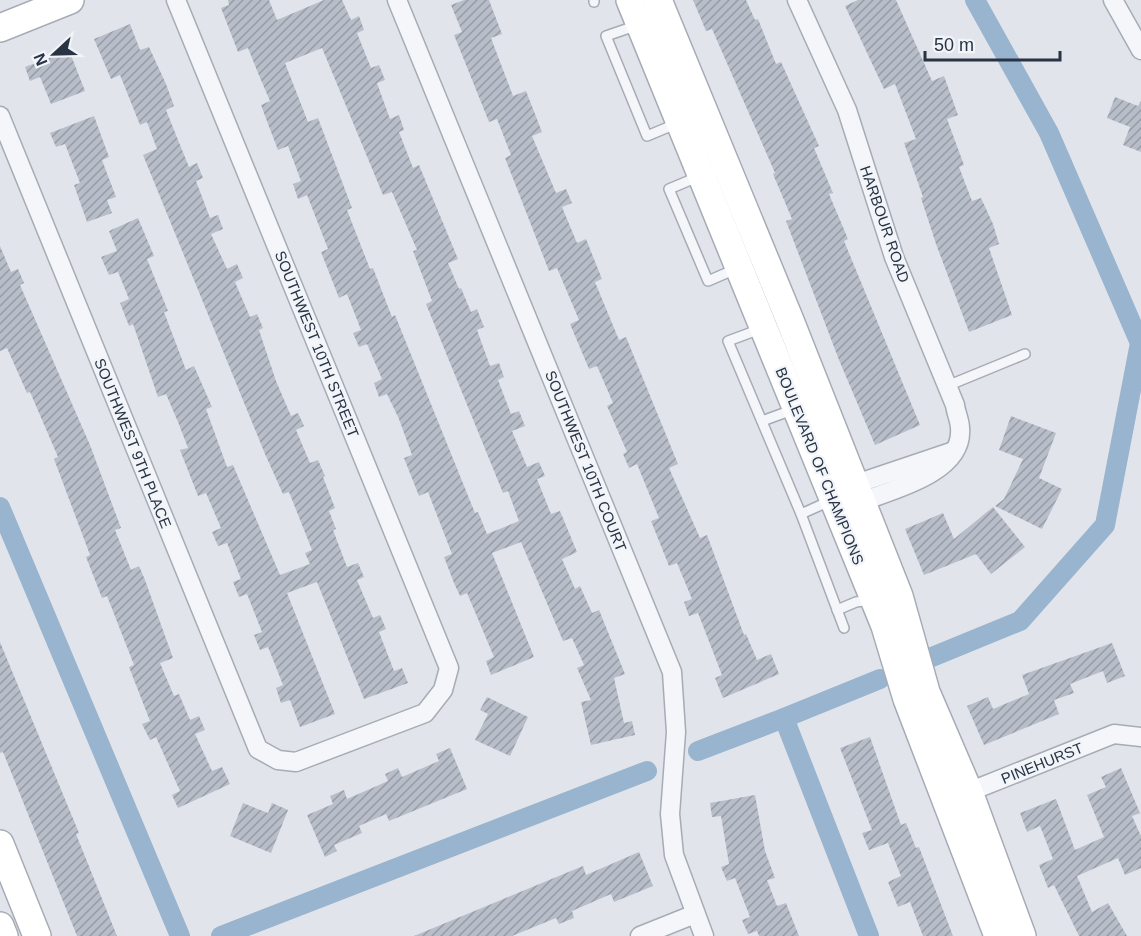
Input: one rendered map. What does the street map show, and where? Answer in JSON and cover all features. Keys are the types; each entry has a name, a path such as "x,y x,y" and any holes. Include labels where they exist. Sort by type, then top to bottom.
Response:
{"street":[{"path":"0,28 70,0"},
{"name":"SOUTHWEST 10TH STREET","path":"176,0 449,668 443,690 425,713 296,762 278,760"},
{"name":"SOUTHWEST 10TH COURT","path":"398,0 672,672 676,732 670,814 674,855 704,936"},
{"name":"BOULEVARD OF CHAMPIONS","path":"658,0 751,262 849,495 899,596 905,657"},
{"name":"HARBOUR ROAD","path":"797,0 847,110 894,257 947,386 961,430 954,451 937,472 849,495"},
{"path":"1113,0 1141,50"},
{"name":"BOULEVARD OF CHAMPIONS","path":"635,12 703,175 751,262"},
{"name":"SOUTHWEST 9TH PLACE","path":"0,116 258,749 278,760"},
{"name":"BOULEVARD OF CHAMPIONS","path":"776,323 797,408 849,495 873,600 926,692 998,936"},
{"name":"PINEHURST","path":"957,797 1114,734 1141,737"},
{"name":"BOULEVARD OF CHAMPIONS","path":"957,797 1022,936"},
{"path":"0,844 8,886 37,936"},
{"path":"640,936 695,914"},
{"path":"0,926 4,936"}],"lane":[{"path":"635,12 606,36 647,136 680,122"},
{"path":"703,175 669,189 708,281 751,262"},
{"path":"776,323 728,340 801,514 844,628"},
{"path":"947,386 1025,354"},
{"path":"762,421 797,408"},
{"path":"801,514 849,495"},
{"path":"837,610 856,602 873,600"}],"building":[{"path":"228,0 269,0 277,20 324,0 342,0 351,20 359,16 364,30 357,33 371,68 379,65 385,80 377,83 390,119 399,115 404,130 399,132 413,168 419,165 458,259 448,263 471,312 477,309 484,327 477,330 490,366 499,363 504,377 498,380 511,414 519,411 525,426 512,431 527,467 539,462 545,476 537,479 551,514 560,511 577,552 562,559 575,589 580,586 592,613 599,610 625,674 614,678 624,723 632,721 635,735 591,745 581,702 591,700 577,668 584,665 572,638 563,641 521,542 492,553 534,657 491,675 486,661 494,657 467,593 460,596 454,583 444,557 452,554 428,492 419,496 404,458 412,455 387,394 379,397 374,383 382,379 367,344 359,347 353,333 361,330 347,294 339,298 321,252 328,249 307,195 298,199 293,184 301,181 288,146 278,150 261,105 270,101 248,48 238,52 221,8 229,5","holes":["322,48 383,195 392,192 417,250 413,251 432,301 426,304 503,493 508,491 519,521 487,534 478,512 475,513 395,315 392,317 373,268 370,269 347,210 352,208 318,118 308,122 285,63"]},
{"path":"464,0 489,0 502,34 491,38 513,96 526,91 542,132 532,136 556,193 566,189 572,203 562,207 577,243 586,239 602,279 595,282 619,340 626,337 678,464 669,468 700,538 707,535 744,635 746,634 757,660 771,654 779,674 723,698 715,678 722,675 698,613 689,616 684,602 692,599 677,563 669,566 651,521 659,518 637,464 629,468 623,454 627,452 607,406 613,403 597,366 589,369 570,324 579,320 557,268 549,271 505,158 511,155 497,119 489,122 454,35 462,32 451,5"},
{"path":"693,0 746,0 755,20 758,19 776,64 781,62 819,146 814,148 833,193 829,194 848,239 844,241 920,425 875,445 839,360 786,221 792,219 773,174 775,173 712,29 706,31"},
{"path":"858,0 896,0 932,81 944,76 958,115 947,119 964,165 959,167 972,201 981,198 993,224 999,244 989,248 1012,315 969,332 936,244 921,198 923,197 904,143 916,139 895,84 884,89 845,6"},
{"path":"130,24 140,50 149,47 166,84 174,106 166,110 189,167 197,163 203,178 196,181 210,218 218,215 223,229 211,234 227,269 237,264 243,278 235,282 250,317 257,314 263,328 259,330 276,381 291,416 298,413 304,426 296,430 310,463 318,460 325,476 323,477 335,508 329,511 336,529 333,530 347,567 358,563 364,577 357,580 373,618 380,615 386,629 379,632 394,671 402,668 408,683 364,699 317,582 287,593 335,714 300,727 290,700 281,703 276,688 283,685 268,647 260,650 254,635 262,632 247,594 239,597 233,582 241,579 227,543 218,546 212,532 221,528 206,493 198,496 180,450 188,448 178,422 166,394 158,397 133,324 129,326 120,303 129,299 118,272 109,275 101,257 117,251 109,231 138,218 154,256 147,259 168,311 164,312 186,370 194,366 212,407 206,409 227,467 233,465 280,575 310,564 305,553 312,550 289,492 283,494 265,454 143,155 157,149 147,122 140,125 120,75 111,79 94,39"},
{"path":"69,50 85,91 51,104 40,77 30,81 25,67"},
{"path":"1115,97 1138,106 1141,101 1141,152 1123,145 1130,127 1107,118"},
{"path":"94,116 109,157 102,160 116,197 107,200 112,213 87,222 74,185 80,183 65,144 56,147 50,133"},
{"path":"0,246 11,272 18,269 24,283 20,285 90,445 121,528 115,530 131,570 139,566 145,580 173,658 160,663 174,696 179,694 190,720 199,716 205,730 195,734 212,771 222,767 230,784 178,808 172,795 180,791 156,737 150,740 142,724 150,721 129,667 134,665 107,596 102,598 86,557 90,555 54,459 58,457 30,392 27,393 7,348 0,351"},
{"path":"1011,416 1056,433 1039,478 1062,489 1042,529 995,506 1004,499 1023,459 999,450"},
{"path":"993,507 1025,547 991,574 976,554 924,575 905,529 943,513 954,539"},
{"path":"0,642 79,833 76,834 117,936 77,936 3,752 0,753"},
{"path":"1112,643 1125,676 1107,683 1103,671 1070,684 1074,693 1054,700 1059,714 984,745 967,706 988,697 993,709 1029,694 1022,675"},
{"path":"487,697 528,717 510,756 475,740 488,714 480,710"},
{"path":"870,737 901,825 906,823 916,848 919,847 953,936 923,936 910,902 898,907 888,882 901,876 888,843 869,850 862,833 872,830 840,748"},
{"path":"450,748 467,789 389,821 386,814 359,826 362,833 334,845 337,851 325,857 307,815 333,804 330,796 344,790 347,799 388,781 385,774 398,768 402,777 439,761 436,754"},
{"path":"1121,768 1140,813 1132,816 1141,836 1141,868 1125,875 1118,858 1077,876 1092,912 1108,903 1127,936 1079,936 1054,885 1048,888 1039,865 1053,859 1040,826 1027,832 1020,813 1056,799 1075,850 1104,837 1087,795 1106,787 1101,777"},
{"path":"755,795 765,851 775,878 767,880 777,906 786,903 799,936 759,936 757,931 748,934 742,920 750,917 735,878 727,881 721,867 729,864 721,816 712,817 710,803"},
{"path":"243,803 268,813 272,803 288,810 271,853 230,836"},
{"path":"639,852 653,886 614,902 611,894 572,911 574,918 559,924 556,918 512,936 414,936 583,866 586,875"}],"waterway":[{"path":"932,657 1020,621 1105,525 1140,343 1049,133 975,0"},
{"path":"0,507 180,936"},
{"path":"869,936 784,718 880,679"},
{"path":"698,751 784,718"},
{"path":"221,936 647,771"}]}
